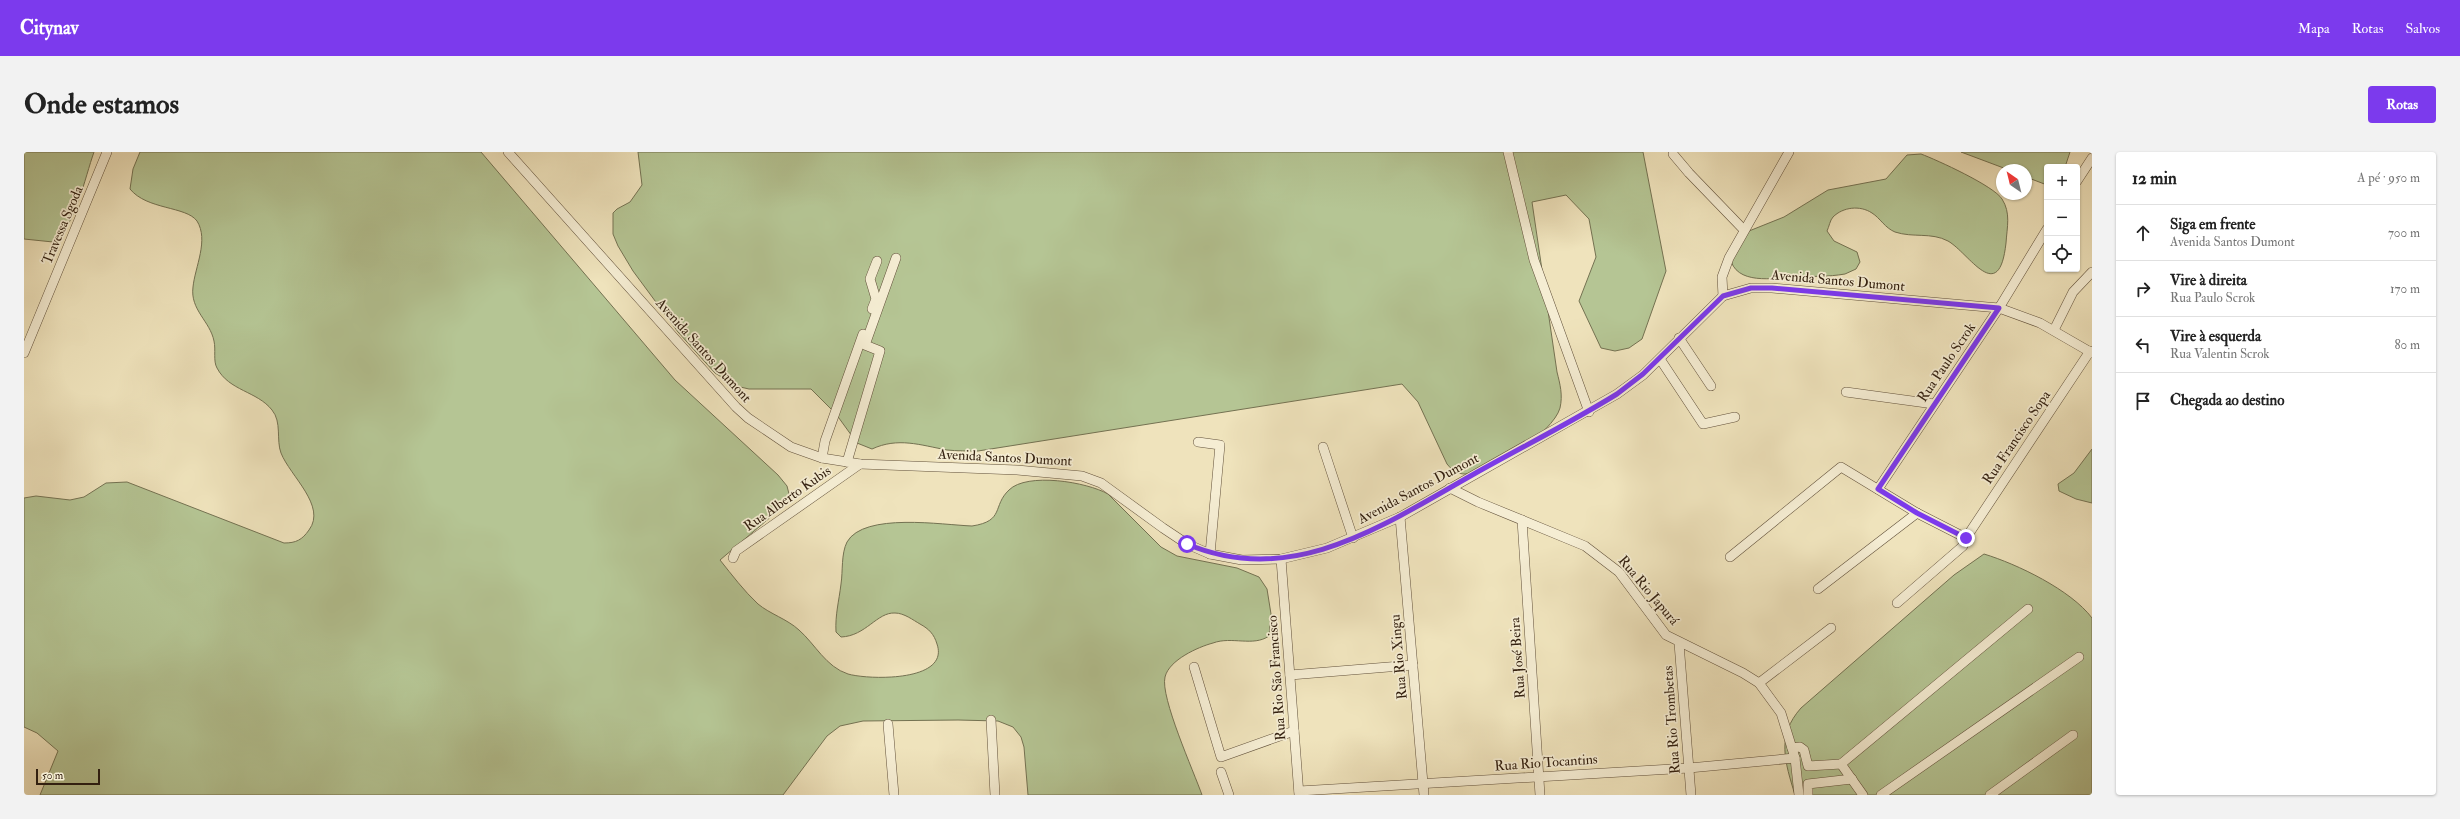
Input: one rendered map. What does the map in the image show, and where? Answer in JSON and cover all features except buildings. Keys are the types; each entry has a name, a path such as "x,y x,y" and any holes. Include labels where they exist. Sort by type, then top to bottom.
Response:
{"street":[{"name":"Travessa Sgoda","path":"24,353 107,152"},
{"name":"Avenida Santos Dumont","path":"508,152 736,407 748,418 791,447 822,458 860,464 1017,470 1082,476 1101,483 1187,544 1210,554 1242,560 1281,559 1328,548 1400,517 1589,412 1622,390 1660,359 1679,338 1723,296 1751,288 1772,288 1999,308 2019,314 2054,330 2091,352"},
{"path":"1508,152 1534,260 1589,412"},
{"path":"1723,296 1722,276 1744,230 1789,152"},
{"path":"1673,154 1744,230"},
{"path":"2080,176 2092,158"},
{"name":"Rua Paulo Scrok","path":"1878,489 1999,308 2044,234"},
{"path":"847,462 880,350 865,345 896,258"},
{"path":"822,458 824,441 876,299 870,279 877,261"},
{"path":"2054,330 2073,292 2092,272"},
{"path":"1679,338 1712,386"},
{"name":"Rua Francisco Sopa","path":"1897,603 1963,546 1966,538 2091,352"},
{"path":"1660,359 1703,424 1736,417"},
{"path":"1846,392 1934,404"},
{"path":"1198,442 1220,445 1210,554"},
{"path":"1323,447 1353,538"},
{"name":"Rua Alberto Kubis","path":"733,558 736,551 860,464"},
{"path":"1730,557 1841,467 1917,513 1966,538"},
{"name":"Rua Rio Japurá","path":"1450,488 1478,502 1585,546 1604,559 1619,572 1666,635 1679,643 1743,672 1759,683 1781,713 1795,758 1799,795"},
{"path":"1818,589 1917,513"},
{"name":"Rua Rio Xingu","path":"1400,517 1424,795"},
{"name":"Rua José Beira","path":"1522,520 1540,795"},
{"name":"Rua Rio São Francisco","path":"1281,559 1299,793"},
{"path":"1808,766 1841,764 2028,609"},
{"path":"1759,683 1831,628"},
{"name":"Rua Rio Trombetas","path":"1679,643 1691,795"},
{"path":"1881,795 2079,657"},
{"path":"1290,675 1413,665"},
{"path":"1194,666 1221,757 1294,731"},
{"path":"990,720 995,795"},
{"path":"888,724 894,795"},
{"path":"1990,795 2073,734"},
{"path":"1792,748 1800,747 1804,750 1808,766 1808,795"},
{"name":"Rua Rio Tocantins","path":"1299,793 1423,785 1539,775 1689,768 1795,758"},
{"path":"1841,764 1863,795"},
{"path":"1221,772 1229,795"},
{"path":"1808,784 1852,779"}],"green space":[{"path":"24,152 94,152 73,214 61,235 53,242 24,239"},
{"path":"140,152 481,152 675,380 778,475 787,486 789,494 786,504 720,560 758,604 794,626 827,661 840,671 858,676 905,676 920,672 932,666 938,656 937,644 931,632 905,615 898,613 882,616 864,629 850,636 841,637 836,632 843,557 847,542 856,533 870,527 886,523 905,522 972,526 982,524 994,517 1004,496 1009,490 1029,481 1043,480 1072,483 1086,486 1108,494 1161,547 1177,556 1237,568 1259,577 1267,589 1271,614 1269,636 1256,641 1228,640 1207,645 1192,651 1178,660 1172,665 1165,677 1165,687 1172,717 1202,795 1028,795 1024,747 1021,737 1013,727 998,721 958,720 863,721 840,726 827,736 783,795 40,795 58,751 37,733 24,727 24,498 36,496 70,500 84,497 106,483 127,482 284,543 295,542 301,539 309,530 313,521 313,511 310,501 281,453 277,420 272,410 259,399 229,382 222,376 217,368 215,359 215,344 212,334 197,309 193,295 194,279 202,245 202,237 197,221 192,216 146,201 137,196 130,189 133,169"},
{"path":"638,152 1643,152 1666,271 1642,339 1629,348 1615,351 1601,348 1579,301 1596,257 1589,219 1566,195 1532,202 1557,372 1561,390 1560,408 1555,418 1546,429 1533,440 1504,460 1476,472 1465,474 1460,473 1453,470 1447,464 1418,402 1402,384 978,451 947,450 909,443 891,443 872,449 857,443 836,414 811,389 749,389 736,386 715,373 678,332 633,271 618,246 613,234 613,213 630,202 642,185"},
{"path":"1961,152 2070,152 2066,164 2044,164 2044,184 2032,179 2032,164 1996,165"},
{"path":"1921,154 1952,167 1988,187 1996,193 1996,200 2003,200 2007,210 2008,226 2002,262 1997,271 1990,274 1982,270 1956,247 1942,238 1908,235 1895,232 1888,228 1872,213 1867,210 1857,208 1847,209 1837,214 1832,218 1827,231 1834,241 1857,252 1860,262 1856,269 1839,275 1767,279 1747,276 1739,272 1733,266 1730,257 1749,231 1784,217 1828,190 1886,179 1907,155"},
{"path":"2092,449 2092,503 2076,499 2059,491 2058,484 2074,473"},
{"path":"1984,554 2012,564 2042,579 2071,598 2092,618 2092,795 1795,795 1788,771 1785,750 1785,739 1793,718 1801,708 1954,575"}],"route":[{"path":"1187,544 1210,554 1242,560 1281,559 1328,548 1400,517 1589,412 1617,394 1660,359 1708,308 1723,296 1736,291 1751,288 1772,288 1999,308 1878,489 1917,513 1966,538"}]}
